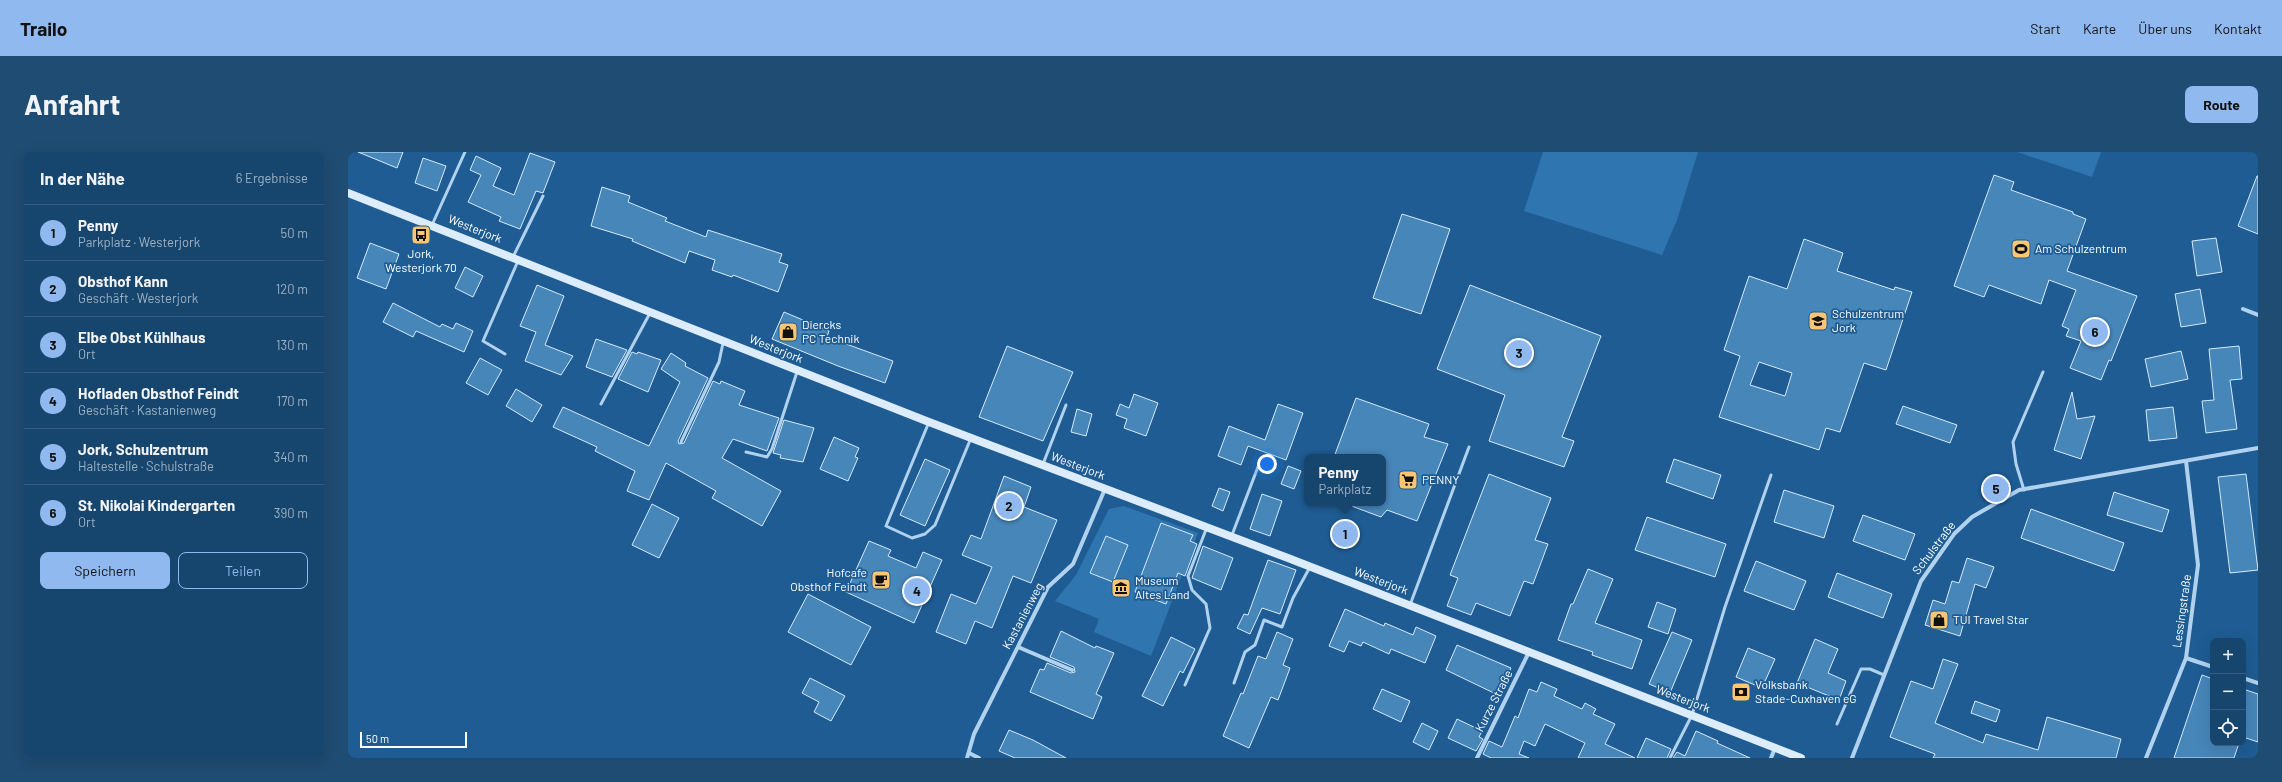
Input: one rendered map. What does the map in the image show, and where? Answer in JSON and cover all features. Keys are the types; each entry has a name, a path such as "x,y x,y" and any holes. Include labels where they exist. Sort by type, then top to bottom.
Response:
{"main road":[{"name":"Westerjork","path":"348,193 929,422 1231,536 1802,758"}],"street":[{"path":"2243,310 2258,315"},
{"name":"Schulstraße","path":"1852,758 1921,581 1954,534 1972,517 2024,490 2258,448"},
{"name":"Lessingstraße","path":"2146,758 2186,658 2198,566 2186,461"},
{"name":"Kastanienweg","path":"967,758 970,753 974,734 1048,587 1073,564 1105,489"},
{"path":"1018,647 1072,670"},
{"name":"Kurze Straße","path":"1476,758 1530,652"},
{"path":"2186,658 2210,666"},
{"path":"2246,679 2258,683"},
{"path":"1771,758 1776,748"},
{"path":"970,753 979,758"}],"lane":[{"path":"432,225 464,152"},
{"path":"505,354 483,341 516,258 543,196"},
{"path":"601,404 650,312"},
{"path":"681,442 719,362 724,341"},
{"path":"746,452 767,457 772,449 798,370"},
{"path":"2024,490 2016,464 2013,442 2043,372"},
{"path":"1043,466 1066,405"},
{"path":"929,422 886,526 912,538 925,534 935,525 971,438"},
{"path":"1410,605 1469,447"},
{"path":"1231,536 1261,458"},
{"path":"1670,758 1692,716 1725,607 1771,475"},
{"path":"1185,685 1210,628 1206,604 1192,590 1188,576 1207,527"},
{"path":"1234,683 1245,652 1255,645 1264,620 1282,627 1293,598 1310,567"},
{"path":"1838,724 1861,669 1870,669 1884,675"}],"shaded area":[{"path":"1543,152 1698,152 1677,220 1662,255 1524,211"},
{"path":"2017,152 2101,152 2092,177"},
{"name":"Museum Altes Land","path":"1124,506 1198,533 1151,656 1094,632 1099,619 1055,601 1076,575 1109,509"}],"building":[{"path":"358,152 403,152 397,168"},
{"path":"530,153 555,162 543,193 536,191 520,229 499,221 501,217 468,202 481,175 470,170 476,156 501,168 493,186 514,195"},
{"path":"423,158 446,166 437,191 415,183"},
{"name":"Am Schulzentrum","path":"1994,175 2014,182 2011,190 2073,212 2073,214 2086,219 2067,271 2137,296 2111,361 2109,360 2101,380 2070,368 2081,341 2066,336 2069,329 2062,326 2076,290 2049,280 2041,304 1989,285 1984,297 1954,286"},
{"path":"2258,176 2258,234 2238,226"},
{"path":"602,187 630,196 628,202 667,218 665,221 706,237 708,230 782,254 779,262 788,265 778,292 733,275 732,277 712,270 715,260 689,251 685,263 632,241 633,239 591,226"},
{"path":"1402,214 1450,229 1421,314 1373,298"},
{"path":"2216,238 2222,272 2197,276 2192,241"},
{"name":"Schulzentrum Jork","path":"1804,239 1843,253 1837,271 1894,290 1895,287 1912,292 1886,370 1864,363 1840,432 1826,428 1819,450 1719,417 1740,356 1724,350 1749,276 1787,289","holes":["1759,362 1792,373 1785,396 1750,385"]},
{"path":"370,243 399,254 386,289 357,278"},
{"path":"465,267 483,276 473,297 455,288"},
{"path":"537,285 564,296 545,345 573,356 561,375 525,361 536,332 520,326"},
{"path":"1470,285 1601,336 1562,437 1574,441 1564,467 1489,441 1505,395 1437,369"},
{"path":"2200,289 2206,323 2181,327 2175,294"},
{"path":"393,303 440,327 442,324 453,329 456,323 473,331 464,352 416,331 413,337 383,322"},
{"path":"784,312 829,331 827,337 893,361 885,383 838,366 772,339"},
{"path":"596,339 627,350 612,377 586,367"},
{"path":"1007,346 1073,372 1043,441 979,417"},
{"path":"2239,346 2242,379 2230,380 2237,429 2206,433 2202,401 2214,400 2209,349"},
{"path":"2181,351 2188,379 2151,387 2145,359"},
{"path":"632,352 637,354 638,352 661,360 648,392 618,379"},
{"path":"671,353 686,363 685,366 708,378 678,441 679,444 684,443 713,381 720,384 721,381 745,391 739,405 779,418 767,451 733,439 722,458 781,491 762,526 712,498 716,491 666,463 649,500 627,491 635,471 595,451 597,447 553,427 563,407 649,446 680,382 661,369"},
{"path":"480,358 502,370 488,395 466,383"},
{"path":"516,389 542,405 532,422 506,406"},
{"path":"2072,392 2077,419 2095,416 2081,459 2054,450"},
{"path":"1134,394 1158,403 1146,436 1124,428 1127,419 1116,415 1120,404 1129,408"},
{"name":"PENNY","path":"1356,398 1429,424 1424,437 1448,444 1417,521 1387,510 1381,517 1351,506 1386,506 1386,454 1335,454"},
{"path":"1278,404 1303,413 1286,460 1248,446 1241,465 1218,456 1229,426 1265,440"},
{"path":"1903,406 1957,425 1950,443 1896,424"},
{"path":"2173,407 2177,438 2149,441 2146,410"},
{"path":"1077,409 1092,414 1086,436 1071,432"},
{"path":"784,420 814,428 803,462 780,458 781,455 773,453"},
{"path":"834,437 859,448 855,457 858,458 848,481 820,469"},
{"path":"925,459 950,470 925,526 900,515"},
{"path":"1674,459 1721,475 1713,499 1666,482"},
{"path":"1288,466 1301,471 1294,489 1281,484"},
{"path":"1489,474 1551,498 1535,540 1548,544 1533,584 1524,581 1510,616 1476,603 1471,615 1447,606 1458,578 1450,575"},
{"path":"2246,474 2258,570 2230,573 2218,477"},
{"path":"1004,476 1031,487 1024,507 1057,520 1031,583 1013,576 992,628 975,621 966,644 936,632 951,594 976,604 992,567 962,555 971,535 981,539"},
{"path":"1219,488 1230,492 1223,511 1212,506"},
{"path":"1784,490 1834,506 1824,538 1774,522"},
{"path":"2114,492 2169,510 2162,532 2107,515"},
{"path":"1262,494 1282,501 1270,536 1250,529"},
{"path":"652,504 679,518 659,558 632,545"},
{"path":"2031,509 2124,543 2114,571 2021,538"},
{"path":"1863,515 1915,534 1905,560 1853,541"},
{"path":"1647,517 1726,544 1715,577 1635,550"},
{"path":"1161,523 1193,535 1190,541 1197,544 1185,576 1178,573 1166,604 1135,592"},
{"path":"1106,536 1128,545 1113,582 1090,573"},
{"name":"Hofcafe Obsthof Feindt","path":"869,541 891,550 888,556 916,568 923,552 942,560 914,623 846,592"},
{"path":"1203,546 1233,558 1221,590 1192,578"},
{"path":"1967,558 1994,567 1986,588 1975,584 1960,636 1925,625 1933,600 1945,604 1952,581 1959,583"},
{"path":"1268,560 1296,570 1280,614 1262,608 1250,634 1237,628 1244,614 1248,615"},
{"path":"1756,561 1806,581 1794,610 1744,591"},
{"path":"1588,569 1613,579 1595,623 1642,640 1632,669 1592,655 1593,652 1558,640 1571,604 1573,604"},
{"path":"1837,573 1892,594 1883,618 1828,597"},
{"path":"808,594 871,627 851,665 788,632"},
{"path":"1657,602 1676,609 1668,634 1648,627"},
{"path":"1345,609 1384,626 1385,623 1413,635 1416,627 1436,636 1425,663 1391,649 1389,654 1363,642 1361,646 1349,641 1344,652 1329,646"},
{"path":"1061,631 1095,648 1096,646 1114,653 1096,694 1102,697 1093,719 1030,692 1040,669 1044,670 1047,663 1071,673 1075,672 1074,667 1050,657"},
{"path":"1277,632 1293,639 1283,665 1290,668 1278,700 1271,697 1249,748 1223,736 1241,693 1243,694 1258,656 1266,659"},
{"path":"1672,632 1692,640 1670,693 1649,684"},
{"path":"1171,637 1195,649 1183,673 1180,671 1163,706 1142,696"},
{"path":"1815,639 1838,649 1828,673 1846,681 1839,700 1797,683"},
{"path":"1457,645 1511,668 1498,695 1446,670"},
{"path":"1748,648 1775,659 1762,688 1736,677"},
{"path":"1943,659 1958,664 1935,723 1983,743 1986,734 2038,750 2047,717 2121,739 2116,758 1933,758 1935,754 1890,737 1911,681 1933,689"},
{"path":"2202,675 2210,678 2210,746 2238,746 2234,758 2174,758"},
{"path":"810,678 845,696 831,721 814,712 819,702 802,693"},
{"path":"1541,682 1557,689 1554,696 1582,709 1585,703 1596,709 1593,714 1615,724 1605,744 1635,758 1578,758 1585,743 1545,724 1535,746 1524,741 1519,754 1529,758 1491,758 1483,754 1489,741 1502,747 1515,716 1518,718 1529,689 1537,692"},
{"path":"1382,689 1410,701 1401,722 1373,709"},
{"path":"2246,690 2258,694 2258,742 2246,738"},
{"path":"1975,701 2000,710 1996,722 1971,713"},
{"path":"1457,719 1482,731 1479,737 1483,739 1476,751 1448,738"},
{"path":"1422,723 1438,731 1429,750 1413,742"},
{"path":"1009,730 1033,740 1066,758 1015,758 999,751"},
{"path":"1696,731 1718,741 1717,743 1750,758 1673,758 1677,752 1685,756"},
{"path":"1646,738 1671,749 1667,758 1637,758"}],"place":[{"name":"Jork, Westerjork 70","path":"421,235"},
{"name":"Am Schulzentrum","path":"2021,249"},
{"name":"Schulzentrum Jork","path":"1818,321"},
{"name":"Diercks PC Technik","path":"788,332"},
{"name":"St. Nikolai Kindergarten","path":"2095,332"},
{"name":"Elbe Obst Kühlhaus","path":"1519,353"},
{"name":"PENNY","path":"1408,480"},
{"name":"Jork, Schulzentrum","path":"1996,489"},
{"name":"Obsthof Kann","path":"1009,506"},
{"name":"Penny","path":"1345,534"},
{"name":"Hofcafe Obsthof Feindt","path":"881,580"},
{"name":"Museum Altes Land","path":"1121,588"},
{"name":"Hofladen Obsthof Feindt","path":"917,591"},
{"name":"TUI Travel Star","path":"1939,620"},
{"name":"Volksbank Stade-Cuxhaven eG","path":"1741,692"}]}
